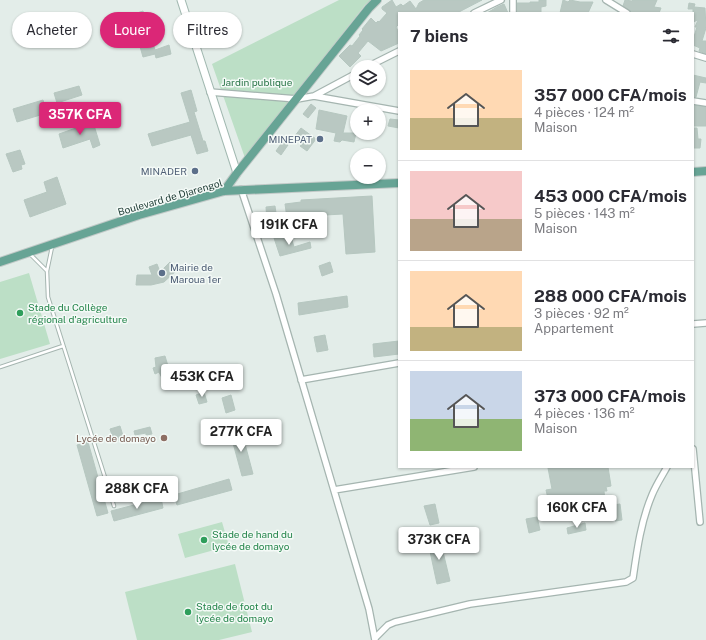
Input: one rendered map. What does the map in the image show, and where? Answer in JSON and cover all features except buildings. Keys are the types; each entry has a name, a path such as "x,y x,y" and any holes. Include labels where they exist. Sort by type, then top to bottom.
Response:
{"main road":[{"path":"224,191 369,8 377,0"},
{"path":"694,172 706,171"},
{"name":"Boulevard de Djarengol","path":"0,262 139,215 224,191 241,189 398,183"}],"street":[{"path":"181,0 237,173"},
{"path":"476,12 501,0"},
{"path":"513,0 513,12"},
{"path":"606,0 625,12"},
{"path":"381,60 398,52"},
{"path":"694,54 706,58"},
{"path":"210,92 297,99 314,96 350,77"},
{"path":"314,96 398,111"},
{"path":"694,101 706,103"},
{"path":"241,189 276,294 369,609 375,639"},
{"path":"694,324 706,323"},
{"path":"301,380 398,363"},
{"path":"694,459 700,522"},
{"path":"334,490 468,468"},
{"path":"375,639 388,625 395,622 447,609 470,604 626,582 633,578 640,532 652,494 666,468"}],"lane":[{"path":"53,244 47,271 48,297 114,506"},
{"path":"28,252 47,271"},
{"path":"0,367 63,346"}],"green space":[{"name":"Jardin publique","path":"339,0 371,0 365,5 245,158 212,64"},
{"name":"Stade du Collège régional d'agriculture","path":"29,273 50,344 0,359 0,282"},
{"name":"Stade de hand du lycée de domayo","path":"222,522 229,546 185,558 178,534"},
{"name":"Stade de foot du lycée de domayo","path":"235,564 252,632 219,640 137,640 125,592"}],"place":[{"name":"MINEPAT","path":"320,139"},
{"name":"MINADER","path":"195,171"},
{"name":"Mairie de Maroua 1er","path":"162,273"},
{"name":"Stade du Collège régional d'agriculture","path":"20,313"},
{"name":"Lycée de domayo","path":"164,438"},
{"name":"Stade de hand du lycée de domayo","path":"204,540"},
{"name":"Stade de foot du lycée de domayo","path":"188,612"}]}
